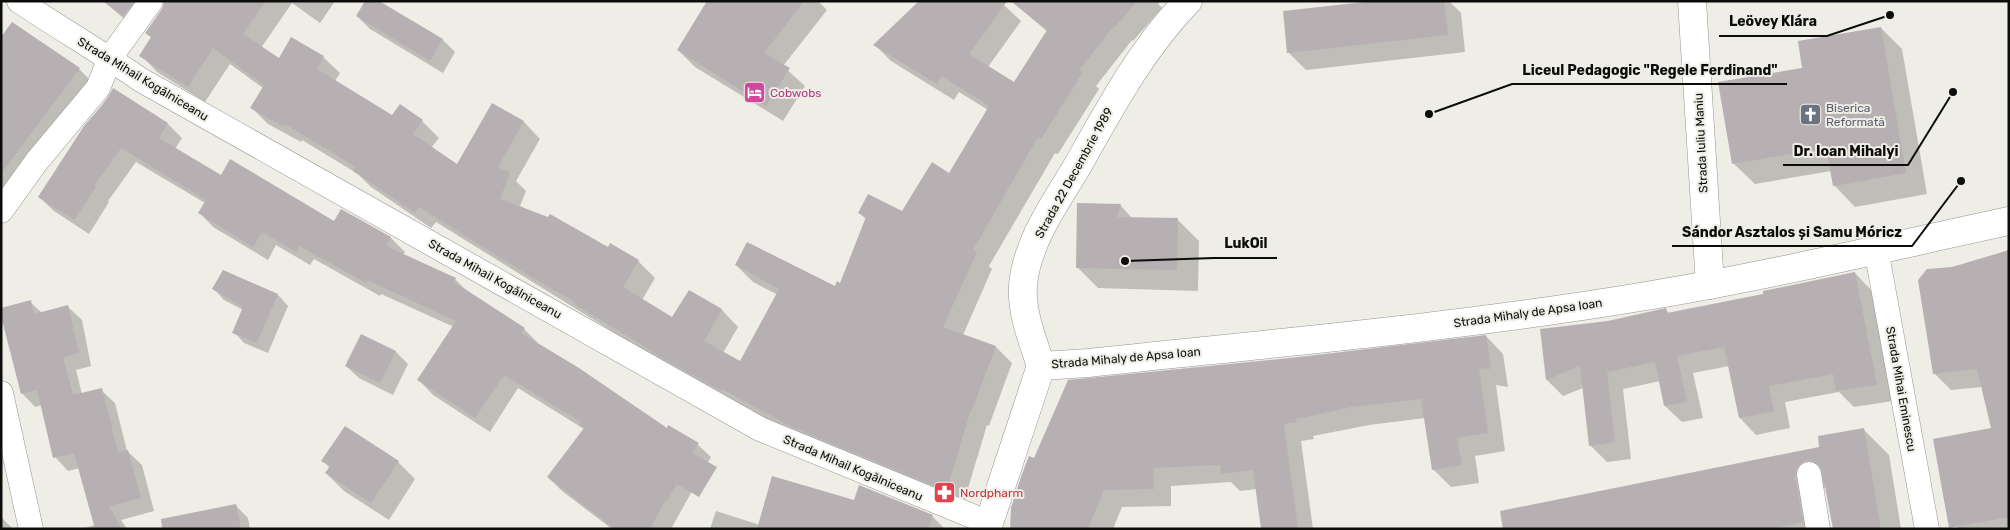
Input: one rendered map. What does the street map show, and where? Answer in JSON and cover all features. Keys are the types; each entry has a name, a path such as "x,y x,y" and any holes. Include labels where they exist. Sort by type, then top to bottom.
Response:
{"main road":[{"name":"Strada 22 Decembrie 1989","path":"1041,366 1027,323 1023,286 1028,257 1049,215 1117,96 1169,21 1188,1"},
{"name":"Strada Iuliu Maniu","path":"1692,1 1710,285"},
{"name":"Strada Mihaly de Apsa Ioan","path":"1041,366 1088,364 1439,325 1645,297 1710,285 2009,221"},
{"path":"988,526 1041,366"}],"street":[{"name":"Strada Mihail Kogălniceanu","path":"19,1 91,48 110,58 141,80 760,429 988,526"},
{"path":"1,211 36,160 98,88 110,58 151,1"},
{"name":"Strada Mihai Eminescu","path":"1876,250 1927,529"},
{"path":"1,393 30,529"},
{"path":"1809,474 1818,529"}],"building":[{"path":"103,1 134,1 123,16"},
{"path":"165,1 266,1 243,34 279,58 291,37 324,56 317,69 392,115 400,104 423,120 413,134 457,164 492,103 524,121 498,167 510,173 500,199 548,217 550,214 608,247 610,243 639,260 623,287 672,317 689,290 722,309 704,341 740,361 779,289 735,265 747,242 835,286 837,281 840,283 866,217 858,213 868,194 902,211 932,162 949,173 989,106 942,76 937,84 873,45 919,1 1007,1 969,54 1014,82 1047,30 1011,1 1137,1 1079,70 1083,72 1041,139 1038,137 973,250 977,252 943,327 996,346 971,409 947,489 942,489 792,427 722,389 721,391 652,352 574,304 575,302 419,207 415,213 353,171 356,167 285,124 284,127 250,108 264,85 213,48 188,87 139,56 151,37 145,33 162,9"},
{"path":"365,1 379,1 443,39 430,61 356,16"},
{"path":"707,1 804,1 764,53 790,68 766,106 677,50"},
{"path":"1374,1 1444,1 1448,35 1287,53 1283,11"},
{"path":"12,22 80,68 1,174 1,37"},
{"name":"Biserica Reformată","path":"1881,27 1906,173 1833,186 1826,148 1732,164 1718,82 1802,68 1798,41"},
{"path":"113,88 168,123 159,138 221,175 230,159 334,221 341,209 391,237 386,246 456,278 454,282 525,328 521,333 579,368 667,428 668,425 699,443 692,453 717,467 699,497 677,484 667,501 665,500 650,529 615,529 547,477 584,428 579,426 581,422 504,375 475,418 417,380 456,321 367,280 366,283 299,246 296,252 262,232 253,247 198,213 206,200 121,148 94,186 96,187 74,220 38,197 84,126 109,97"},
{"path":"1077,203 1121,204 1117,217 1178,218 1177,270 1076,268"},
{"path":"2009,250 2009,517 1949,528 1933,439 1991,428 1977,369 1933,374 1918,280 1927,269 1952,267"},
{"path":"223,270 278,294 257,343 232,333 243,307 212,289"},
{"path":"1855,272 1877,385 1836,391 1833,374 1769,386 1774,411 1739,418 1724,347 1677,356 1687,402 1664,406 1655,362 1607,372 1615,442 1589,446 1580,366 1546,380 1540,329 1608,321 1666,308 1667,313 1763,294 1763,291"},
{"path":"31,300 34,314 68,305 79,353 63,357 73,395 102,388 118,452 128,450 141,498 109,506 122,529 95,529 74,453 53,458 37,390 21,394 1,316 1,308"},
{"path":"361,334 396,351 380,383 345,366"},
{"path":"1486,335 1491,369 1479,368 1488,433 1457,438 1462,465 1432,470 1421,399 1351,407 1296,419 1297,422 1284,424 1298,529 1261,529 1253,470 1221,474 1220,465 1153,468 1154,489 1104,490 1088,529 1010,529 1011,508 1029,456 1034,458 1068,380 1299,357"},
{"path":"345,426 399,461 371,503 325,473 330,466 321,461"},
{"path":"1864,428 1881,529 1833,529 1822,471 1819,465 1807,460 1800,464 1795,476 1803,522 1771,529 1503,529 1500,511 1819,447 1818,436"},
{"path":"772,476 854,500 859,485 933,515 928,529 757,529"},
{"path":"236,504 241,529 162,529 161,519"}],"place":[{"name":"Leövey Klára","path":"1890,15"},
{"name":"Dr. Ioan Mihalyi","path":"1953,92"},
{"name":"Cobwobs","path":"754,93"},
{"name":"Liceul Pedagogic \"Regele Ferdinand\"","path":"1429,114"},
{"name":"Biserica Reformată","path":"1810,115"},
{"name":"Sándor Asztalos și Samu Móricz","path":"1961,181"},
{"name":"LukOil","path":"1125,261"},
{"name":"Nordpharm","path":"944,493"}]}
